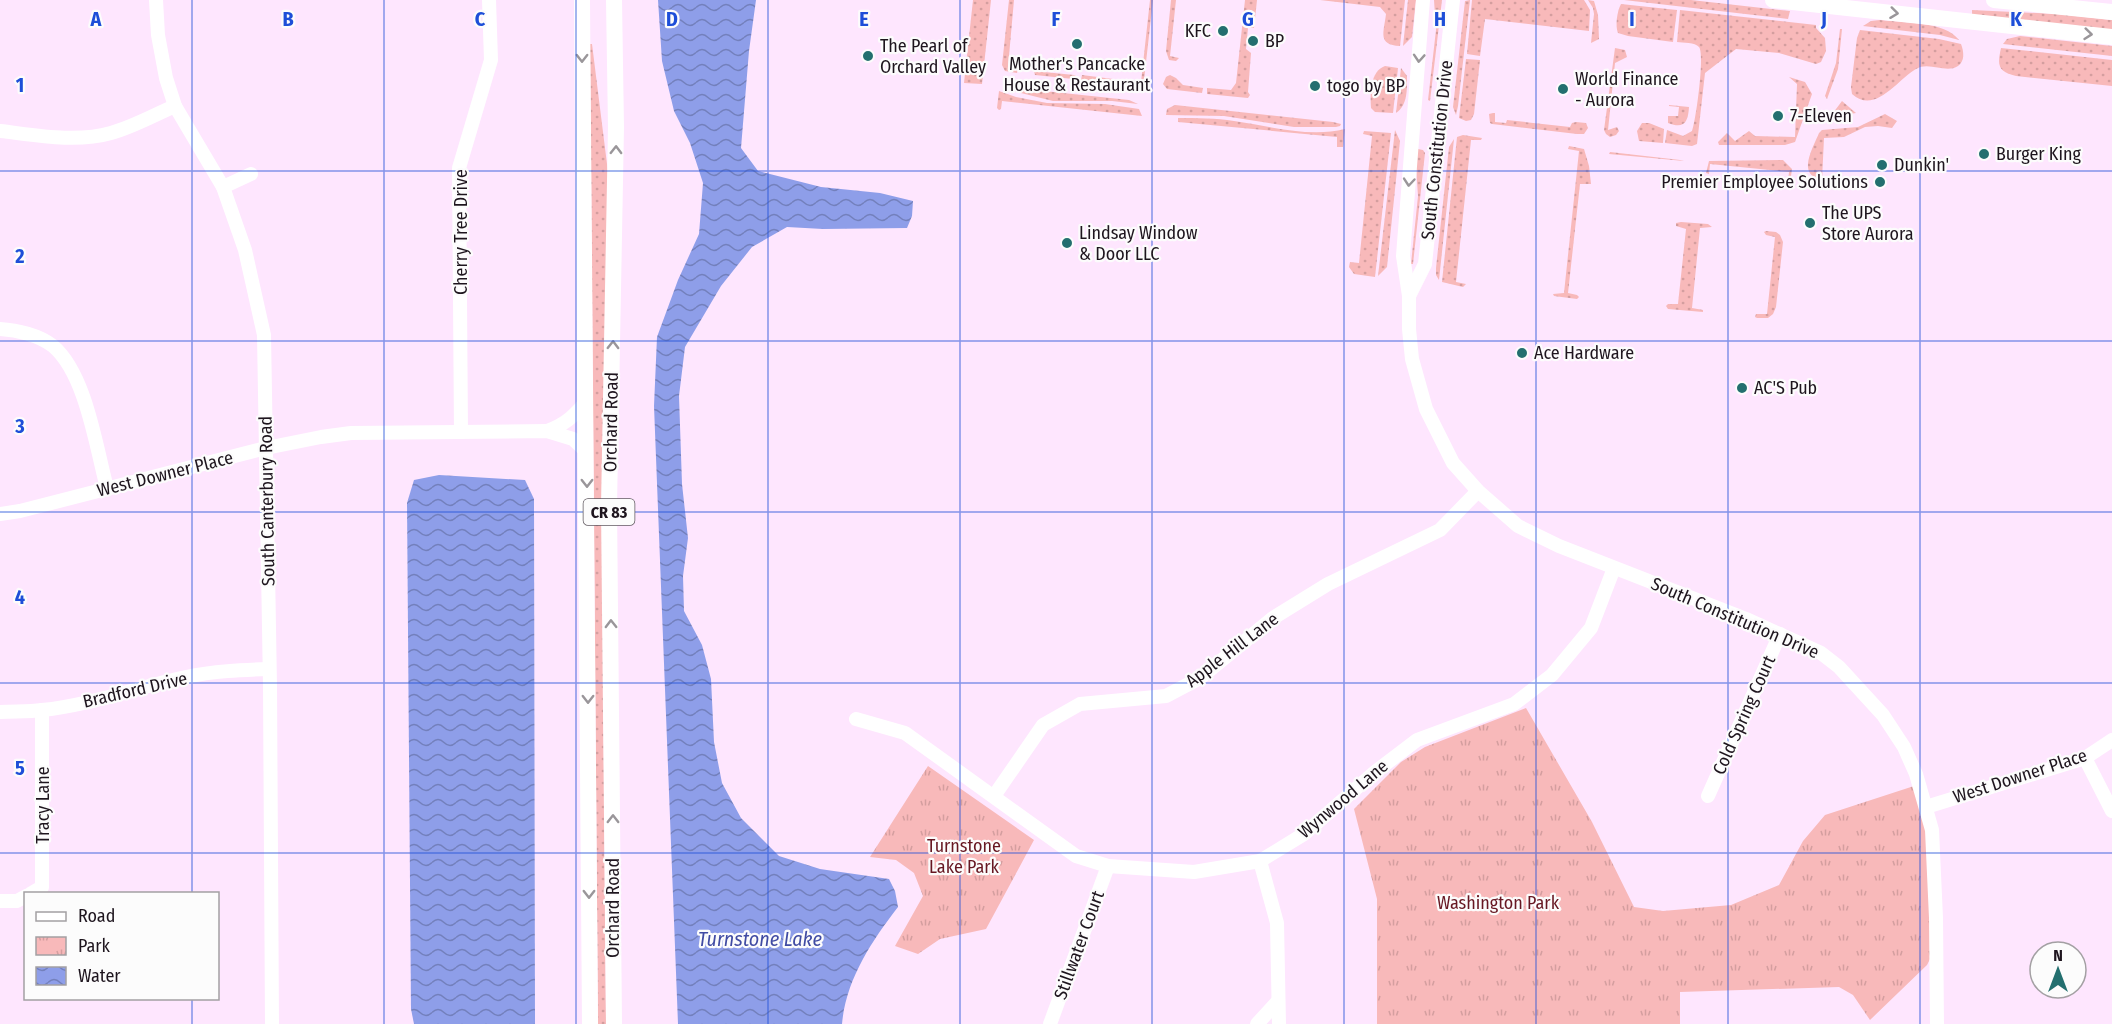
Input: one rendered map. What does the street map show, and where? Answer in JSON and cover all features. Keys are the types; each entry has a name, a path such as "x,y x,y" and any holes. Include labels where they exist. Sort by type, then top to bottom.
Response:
{"main road":[{"name":"Orchard Road","path":"582,0 590,1024"},
{"name":"Orchard Road","path":"614,0 616,127 609,506 614,1024"},
{"path":"1773,0 2112,37"},
{"path":"1994,0 2112,12"}],"street":[{"name":"South Canterbury Road","path":"156,0 162,63 175,106 223,187 245,250 264,335 272,1024"},
{"name":"Cherry Tree Drive","path":"461,432 459,168 490,60 489,0"},
{"name":"South Constitution Drive","path":"1423,0 1403,256 1409,296 1408,329 1412,359 1425,409 1453,463 1478,491 1518,526 1559,546 1746,619 1821,653 1839,667 1883,715 1904,747 1916,774 1932,830 1937,1024"},
{"name":"South Constitution Drive","path":"1409,296 1425,264 1453,0"},
{"path":"0,131 51,136 94,136 111,133 175,106"},
{"path":"223,187 251,174"},
{"path":"0,328 36,337 51,345 72,369 85,403 107,488"},
{"name":"West Downer Place","path":"0,514 20,511 321,436 351,433 547,431 562,426 585,404"},
{"name":"West Downer Place","path":"547,431 573,439 586,451"},
{"name":"Apple Hill Lane","path":"993,795 1043,725 1080,704 1166,696 1200,678 1273,618 1328,584 1440,530 1478,491"},
{"name":"Wynwood Lane","path":"856,719 905,733 1076,856 1108,866 1194,872 1260,861 1304,834 1375,772 1418,740 1514,704 1552,675 1591,628 1614,568"},
{"name":"Cold Spring Court","path":"1708,796 1780,634"},
{"name":"Bradford Drive","path":"0,712 42,710 118,696 184,677 222,671 269,669"},
{"name":"Tracy Lane","path":"33,892 42,887 42,710"},
{"name":"West Downer Place","path":"1926,807 2085,758 2112,740"},
{"path":"2085,758 2112,811"},
{"path":"1260,861 1278,923 1279,1024"},
{"name":"Stillwater Court","path":"1050,1024 1108,866"},
{"path":"0,901 17,902 24,897"},
{"path":"1257,1024 1278,1001"}],"green space":[{"path":"973,0 991,0 982,84 964,83"},
{"path":"1009,0 1014,0 1008,67 1018,69 1017,73 1005,71 1002,65"},
{"path":"1150,0 1153,0 1144,80 1139,86 1130,85 1130,82 1141,82"},
{"path":"1171,0 1176,0 1170,56 1179,58 1176,61 1169,60 1166,51"},
{"path":"1245,0 1257,0 1254,28 1248,28 1246,49 1251,53 1248,92 1250,95 1248,98 1207,94 1207,88 1231,90 1236,83"},
{"path":"1320,0 1405,0 1400,46 1385,40 1383,32 1386,14 1380,7"},
{"path":"1408,0 1416,0 1412,37 1403,46"},
{"path":"1434,0 1442,0 1430,101 1428,100 1436,30"},
{"path":"1470,0 1456,115 1453,107 1465,1"},
{"path":"1472,0 1584,0 1590,10 1589,31 1485,19 1480,56 1467,54"},
{"path":"1588,0 1594,1 1598,15 1599,39 1591,43 1594,14"},
{"path":"1624,0 1691,0 1790,11 1788,19"},
{"path":"1621,4 1677,10 1673,42 1618,33 1617,18"},
{"path":"1680,10 1816,25 1825,38 1826,51 1821,62 1816,64 1779,53 1736,49 1705,73 1697,144 1692,146 1665,143 1667,130 1683,136 1692,131 1699,88 1701,52 1699,47 1692,43 1677,42"},
{"path":"1972,10 2057,14 2112,20 2112,30 1972,15"},
{"path":"1871,21 1934,26 1953,34 1959,40 1940,35 1863,26"},
{"path":"1840,29 1842,29 1838,69 1827,99 1825,96 1836,63"},
{"path":"1860,30 1939,39 1961,44 1963,59 1958,66 1948,69 1921,67 1885,94 1869,100 1861,99 1852,94 1851,87"},
{"path":"2020,36 2112,46 2112,56 2003,44 2007,39"},
{"path":"590,44 592,44 608,172 603,647 606,1024 598,1024"},
{"path":"1615,48 1625,50 1627,57 1615,63 1608,130 1617,127 1619,131 1610,137 1604,130"},
{"path":"2001,48 2112,60 2112,86 2010,74 2000,67"},
{"path":"1466,59 1480,60 1474,114 1471,120 1466,121 1459,118"},
{"path":"1385,66 1398,68 1393,113 1375,112 1371,108 1374,78 1376,73"},
{"path":"1401,68 1407,76 1407,91 1403,106 1396,113"},
{"path":"1034,71 1078,77 1073,79 1035,75"},
{"path":"1082,75 1113,79 1114,82 1081,80"},
{"path":"1170,75 1183,85 1203,88 1202,93 1167,89 1163,84 1166,77"},
{"path":"1789,77 1805,82 1812,94 1795,142 1785,145 1719,145 1718,142 1727,133 1735,141 1749,131 1755,136 1795,137 1797,84"},
{"path":"1006,87 1129,100 1138,104 1112,101 1053,101 1005,89"},
{"path":"999,91 1047,103 1105,104 1139,109 1142,116 1002,101 999,110 997,108"},
{"path":"1842,101 1856,113 1833,113"},
{"path":"1175,105 1341,124 1336,127 1294,127 1224,116 1166,115 1167,109"},
{"path":"1669,105 1689,107 1688,117 1684,123 1678,125 1668,123 1668,116 1678,116 1679,107"},
{"path":"1495,113 1495,122 1506,123 1507,120 1570,127 1576,122 1586,123 1588,128 1584,134 1577,134 1492,124 1489,114"},
{"path":"1885,114 1897,121 1892,128 1865,127 1844,137 1824,138 1822,180 1810,173 1808,160 1822,130 1858,127"},
{"path":"1178,118 1227,120 1304,132 1345,129 1343,147 1337,147 1337,137 1178,122"},
{"path":"1642,123 1649,123 1664,129 1663,143 1639,141 1637,131"},
{"path":"1395,130 1400,141 1387,267 1378,276"},
{"path":"1364,131 1391,133 1375,277 1354,274 1349,267 1350,262 1359,263 1372,136 1363,134"},
{"path":"1463,135 1482,138 1471,140 1456,282 1466,284 1463,287 1442,282 1457,137"},
{"path":"1454,139 1439,280 1436,268 1449,147"},
{"path":"1569,146 1584,149 1591,184 1580,184 1568,293 1577,295 1579,297 1577,299 1553,294 1564,293 1579,151 1568,149"},
{"path":"1418,149 1425,153 1413,264 1411,264 1418,196 1415,152"},
{"path":"1610,152 1680,160 1684,161 1609,154"},
{"path":"1783,160 1792,169 1790,183 1788,182 1789,172 1710,164 1709,174 1706,173 1709,161"},
{"path":"1676,223 1708,224 1712,227 1700,228 1692,308 1703,310 1703,312 1668,309 1666,306 1678,304 1686,229 1676,226"},
{"path":"1764,232 1776,232 1783,242 1776,307 1768,318 1757,318 1756,314 1767,314 1775,237 1766,235"},
{"name":"Washington Park","path":"1526,708 1592,822 1634,907 1663,911 1731,905 1779,885 1803,841 1825,815 1914,786 1926,830 1933,953 1927,965 1870,1020 1853,995 1839,987 1680,992 1680,1024 1377,1024 1377,899 1354,809 1401,762 1425,747"},
{"name":"Turnstone Lake Park","path":"928,766 1034,840 986,929 940,939 918,954 895,946 923,896 914,873 896,860 870,857"}],"water":[{"name":"Turnstone Lake","path":"658,0 756,0 749,51 741,148 758,171 821,187 880,193 913,201 912,216 907,228 787,227 752,247 721,286 685,347 679,396 682,484 688,538 683,576 684,611 702,645 711,679 714,742 722,783 741,818 779,856 820,869 889,879 895,891 898,907 861,962 844,1008 842,1024 678,1024 654,406 657,337 678,280 699,234 703,183 690,143 674,111 662,61"},
{"path":"439,475 525,480 534,499 535,1024 414,1024 411,1009 407,503 414,480"}],"place":[{"name":"KFC","path":"1223,31"},
{"name":"BP","path":"1253,41"},
{"name":"Mother's Pancacke House & Restaurant","path":"1077,44"},
{"name":"The Pearl of Orchard Valley","path":"868,56"},
{"name":"togo by BP","path":"1315,86"},
{"name":"World Finance - Aurora","path":"1563,89"},
{"name":"7-Eleven","path":"1778,116"},
{"name":"Burger King","path":"1984,154"},
{"name":"Dunkin'","path":"1882,165"},
{"name":"Premier Employee Solutions","path":"1880,182"},
{"name":"The UPS Store Aurora","path":"1810,223"},
{"name":"Lindsay Window & Door LLC","path":"1067,243"},
{"name":"Ace Hardware","path":"1522,353"},
{"name":"AC'S Pub","path":"1742,388"}]}
